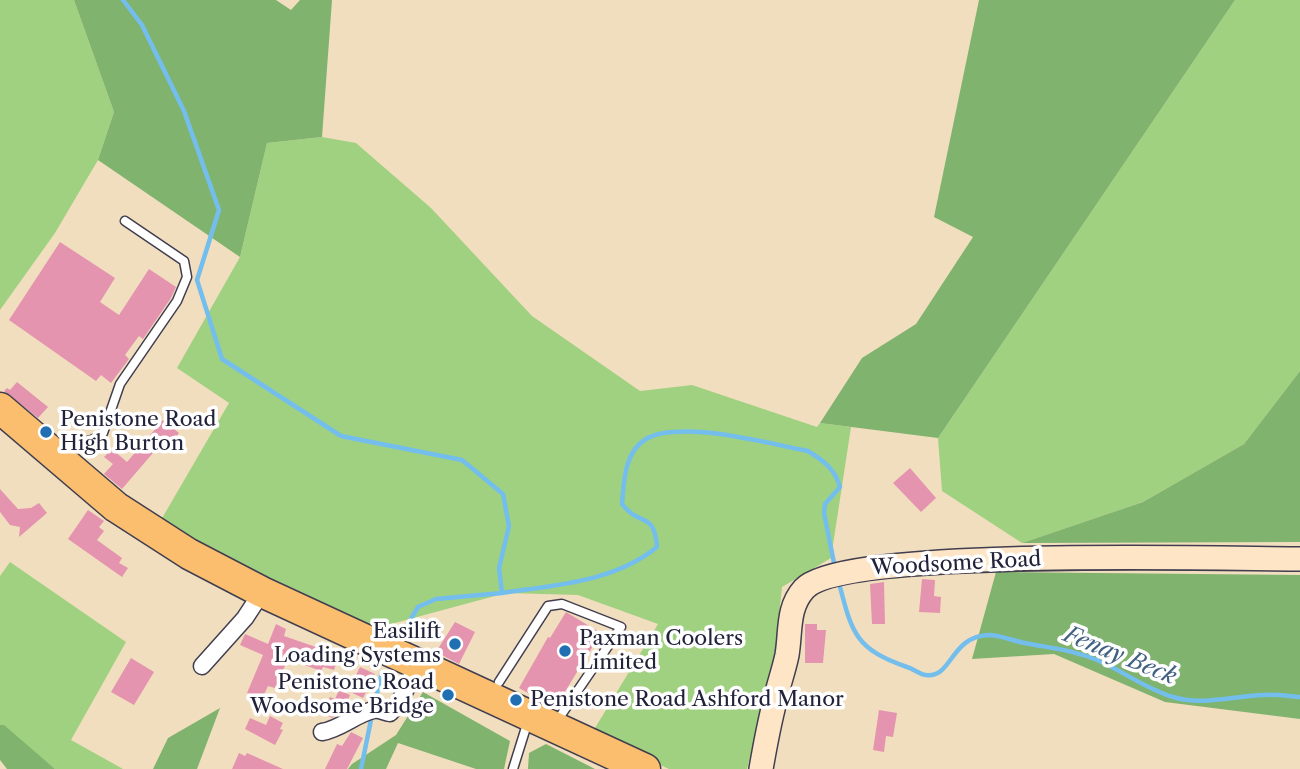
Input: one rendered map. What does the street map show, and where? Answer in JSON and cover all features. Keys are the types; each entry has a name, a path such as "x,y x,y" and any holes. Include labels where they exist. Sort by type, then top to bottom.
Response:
{"highway":[{"path":"2,412 116,507 189,554 262,592 645,769"}],"street":[{"name":"Woodsome Road","path":"761,769 787,655 790,617 806,586 822,577 851,570 1001,558 1300,559"},
{"path":"202,666 245,618 262,592"},
{"path":"322,732 346,725 374,710 390,713 399,703 418,664"}],"lane":[{"path":"54,453 64,445 89,442 103,433 120,384 177,301 187,277 184,261 125,221"},
{"path":"499,682 548,606 562,604 621,627 542,721 513,769"}],"green space":[{"path":"0,0 74,0 114,112 98,160 55,233 0,310"},
{"path":"74,0 276,0 291,10 300,0 332,0 322,137 267,143 240,257 98,160 114,112"},
{"path":"979,0 1235,0 938,438 820,423 862,358 916,324 973,237 934,217"},
{"path":"1235,0 1300,0 1300,371 1244,444 1143,502 1022,543 942,491 938,438"},
{"path":"322,137 356,143 431,208 532,316 640,391 692,385 817,427 820,423 851,427 831,558 782,587 775,653 747,769 669,769 592,733 658,624 578,595 506,593 369,630 194,543 161,520 229,403 177,368 240,257 267,143"},
{"path":"1300,371 1300,542 1022,543 1143,502 1244,444"},
{"path":"10,562 126,642 71,740 123,769 55,769 0,725 0,576"},
{"path":"996,572 1300,575 1300,719 1165,702 1054,654 972,659"},
{"path":"423,692 510,741 504,769 476,769 398,743 386,769 348,769 396,735"},
{"path":"220,708 197,769 153,769 168,738"},
{"path":"0,725 4,725 55,769 7,769 0,760"},
{"path":"546,744 595,769 528,769 529,753"}],"building":[{"path":"60,242 115,278 100,302 119,315 149,269 176,287 143,339 139,336 125,355 129,359 111,383 101,375 96,381 9,320"},
{"path":"17,382 48,407 38,418 4,391 7,388 10,390"},
{"path":"163,420 179,433 171,444 165,439 122,489 104,474 113,464 104,457 112,449 127,462"},
{"path":"910,468 936,498 921,512 893,483"},
{"path":"0,489 18,509 31,508 39,503 47,513 19,537 20,527 10,525 0,512"},
{"path":"88,510 104,521 99,527 104,531 97,540 122,558 119,563 128,568 122,577 68,539"},
{"path":"922,579 935,580 934,596 941,597 940,613 919,612"},
{"path":"884,582 885,624 872,624 870,584"},
{"name":"Paxman Coolers Limited","path":"566,612 601,633 555,708 519,688 548,637 550,638"},
{"name":"Easilift Loading Systems","path":"455,622 475,632 459,664 436,652"},
{"path":"276,624 286,629 284,636 339,655 334,670 323,667 321,671 288,659 275,688 268,686 262,699 247,693 263,655 240,645 245,634 268,644"},
{"path":"805,624 817,624 817,630 826,630 823,663 805,663"},
{"path":"131,658 154,672 134,705 111,692"},
{"path":"360,667 375,674 363,698 348,691"},
{"path":"339,690 350,695 342,713 332,718 323,713 330,697 335,699"},
{"path":"879,710 897,713 893,737 886,736 884,752 873,750"},
{"path":"270,716 283,723 280,729 283,730 275,745 245,729 250,718 266,725"},
{"path":"351,732 363,738 347,769 325,769 337,744 342,746"},
{"path":"239,753 245,756 247,753 283,769 232,769"}],"waterway":[{"path":"123,0 142,25 184,111 219,210 197,280 222,359 341,436 462,460 503,494 509,526 499,568 502,593 603,575 640,559 657,547 653,528 649,523 635,516 622,504 627,468 633,452 646,439 661,433 680,431 726,435 808,451 824,462 832,470 840,487 825,504 824,513 835,568"},
{"name":"Fenay Beck","path":"839,583 853,627 866,646 924,675 941,671 966,642 989,635 1088,657 1107,664 1153,689 1184,700 1206,701 1268,695 1300,697"},
{"path":"397,642 418,607 436,599 502,593"},
{"path":"374,707 382,672"},
{"path":"361,769 372,715"}],"place":[{"name":"Penistone Road High Burton","path":"46,432"},
{"name":"Easilift Loading Systems","path":"455,644"},
{"name":"Paxman Coolers Limited","path":"565,651"},
{"name":"Penistone Road Woodsome Bridge","path":"448,695"},
{"name":"Penistone Road Ashford Manor","path":"516,700"}]}
